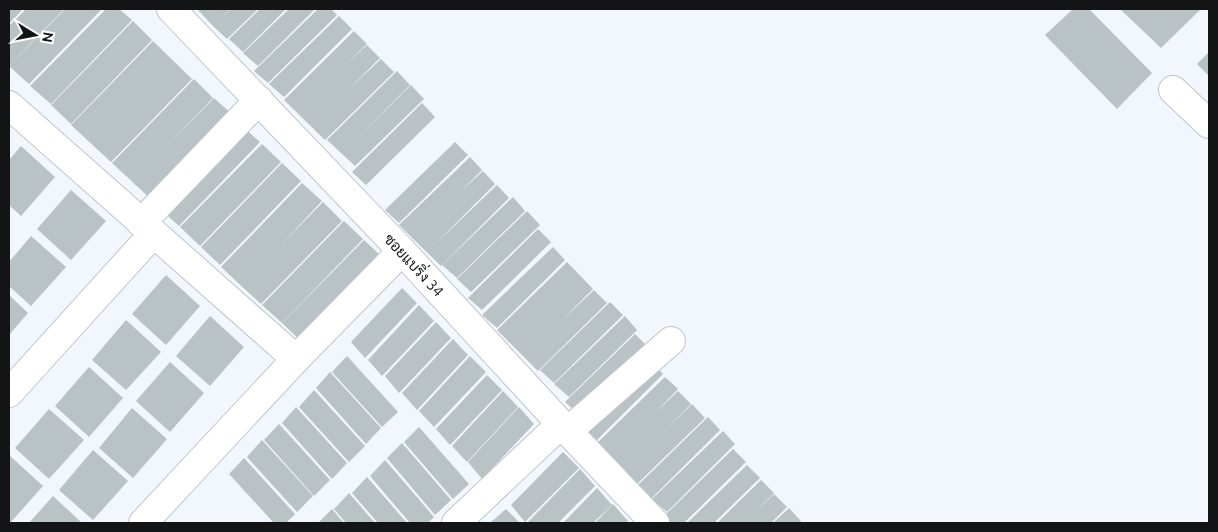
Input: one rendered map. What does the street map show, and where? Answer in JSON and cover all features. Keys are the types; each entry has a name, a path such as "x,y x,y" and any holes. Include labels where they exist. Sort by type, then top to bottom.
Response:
{"street":[{"name":"ซอยแบริ่ง 34","path":"171,9 402,251 564,428 655,523"},
{"path":"1173,90 1209,124"},
{"path":"9,393 258,100"},
{"path":"9,105 296,359"},
{"path":"143,523 296,359 402,251"},
{"path":"456,523 564,428 670,341"}],"building":[{"path":"9,9 23,9 9,24"},
{"path":"26,9 64,9 9,66 9,26"},
{"path":"65,9 102,9 29,84 9,66"},
{"path":"106,9 119,9 132,20 51,104 30,86"},
{"path":"197,9 230,9 220,19 231,9 258,9 227,39"},
{"path":"260,9 286,9 243,52 229,39"},
{"path":"289,9 315,9 258,66 243,53"},
{"path":"318,9 331,9 337,15 268,83 254,71"},
{"path":"1073,9 1089,9 1152,73 1117,109 1045,35"},
{"path":"1120,9 1201,9 1161,48"},
{"path":"339,16 352,29 284,97 269,84"},
{"path":"133,21 152,40 71,124 51,105"},
{"path":"354,31 367,44 344,66 367,45 380,58 348,90 381,59 394,72 325,140 284,100"},
{"path":"153,41 192,79 111,162 71,125"},
{"path":"1209,52 1209,76 1197,64"},
{"path":"397,71 410,85 348,147 411,85 424,99 355,166 327,140"},
{"path":"194,79 213,98 164,149 214,98 234,116 152,200 112,163"},
{"path":"422,103 435,117 366,185 352,172"},
{"path":"240,124 260,142 179,226 159,208"},
{"path":"455,142 468,155 399,223 385,210"},
{"path":"262,144 281,162 200,246 180,227"},
{"path":"21,146 55,177 21,216 9,205 9,160"},
{"path":"470,157 482,170 460,192 483,171 495,184 433,246 497,185 509,198 441,266 399,225"},
{"path":"282,163 301,181 220,265 201,247"},
{"path":"302,183 322,201 281,245 323,202 342,221 261,304 221,267"},
{"path":"71,190 106,221 71,260 37,229"},
{"path":"513,197 525,211 457,278 442,265"},
{"path":"527,211 540,225 471,292 457,279"},
{"path":"344,221 363,239 282,323 262,305"},
{"path":"538,229 551,242 482,310 468,298"},
{"path":"31,236 66,267 31,306 9,286 9,262"},
{"path":"364,240 383,258 302,342 282,323"},
{"path":"553,247 565,260 497,328 482,315"},
{"path":"567,262 593,289 561,321 594,290 607,303 538,371 497,330"},
{"path":"166,275 200,306 166,345 132,314"},
{"path":"402,288 417,303 365,358 351,342"},
{"path":"9,295 28,313 9,335"},
{"path":"610,302 623,315 554,383 540,370"},
{"path":"419,305 434,321 382,376 368,360"},
{"path":"210,316 244,347 210,386 176,356"},
{"path":"625,316 637,330 569,397 554,384"},
{"path":"126,320 161,352 126,390 92,360"},
{"path":"436,322 451,338 399,393 385,376"},
{"path":"635,334 648,347 580,415 565,402"},
{"path":"453,339 468,355 417,410 402,393"},
{"path":"347,356 398,412 382,427 332,372"},
{"path":"470,356 486,372 434,427 419,411"},
{"path":"650,361 663,374 595,442 580,430"},
{"path":"170,362 204,393 170,432 136,401"},
{"path":"89,367 123,398 89,437 55,406"},
{"path":"330,372 381,428 366,444 316,388"},
{"path":"487,375 502,390 450,445 436,429"},
{"path":"665,377 678,389 656,412 678,391 691,404 659,436 692,404 705,418 636,485 595,445"},
{"path":"314,390 365,446 349,462 299,407"},
{"path":"503,391 518,407 467,462 452,446"},
{"path":"296,407 347,463 332,479 282,423"},
{"path":"519,407 534,424 482,479 468,462"},
{"path":"132,408 167,439 133,478 99,448"},
{"path":"49,409 84,440 49,479 15,448"},
{"path":"708,417 720,430 652,498 638,485"},
{"path":"279,424 330,480 314,496 264,440"},
{"path":"419,427 469,484 453,499 404,442"},
{"path":"723,431 735,444 667,512 652,499"},
{"path":"262,440 313,496 297,512 247,457"},
{"path":"402,443 451,500 435,515 387,458"},
{"path":"733,449 746,462 684,523 670,523 663,517"},
{"path":"93,450 128,481 93,520 59,490"},
{"path":"563,452 579,468 525,522 511,505"},
{"path":"9,455 43,486 10,523 9,523"},
{"path":"244,458 295,514 286,523 274,523 229,474"},
{"path":"385,460 434,517 428,523 410,523 370,476"},
{"path":"747,465 760,478 714,523 687,523"},
{"path":"580,469 595,486 558,523 527,523"},
{"path":"367,477 407,523 378,523 352,493"},
{"path":"761,480 774,493 752,515 774,494 787,507 771,523 717,523"},
{"path":"597,488 612,505 593,523 563,523"},
{"path":"349,493 375,523 346,523 334,509"},
{"path":"53,496 82,523 29,523"},
{"path":"613,504 628,521 626,523 595,523"},
{"path":"789,508 801,521 799,523 773,523"},
{"path":"332,509 344,523 318,523"},
{"path":"506,509 520,523 490,523"}]}
